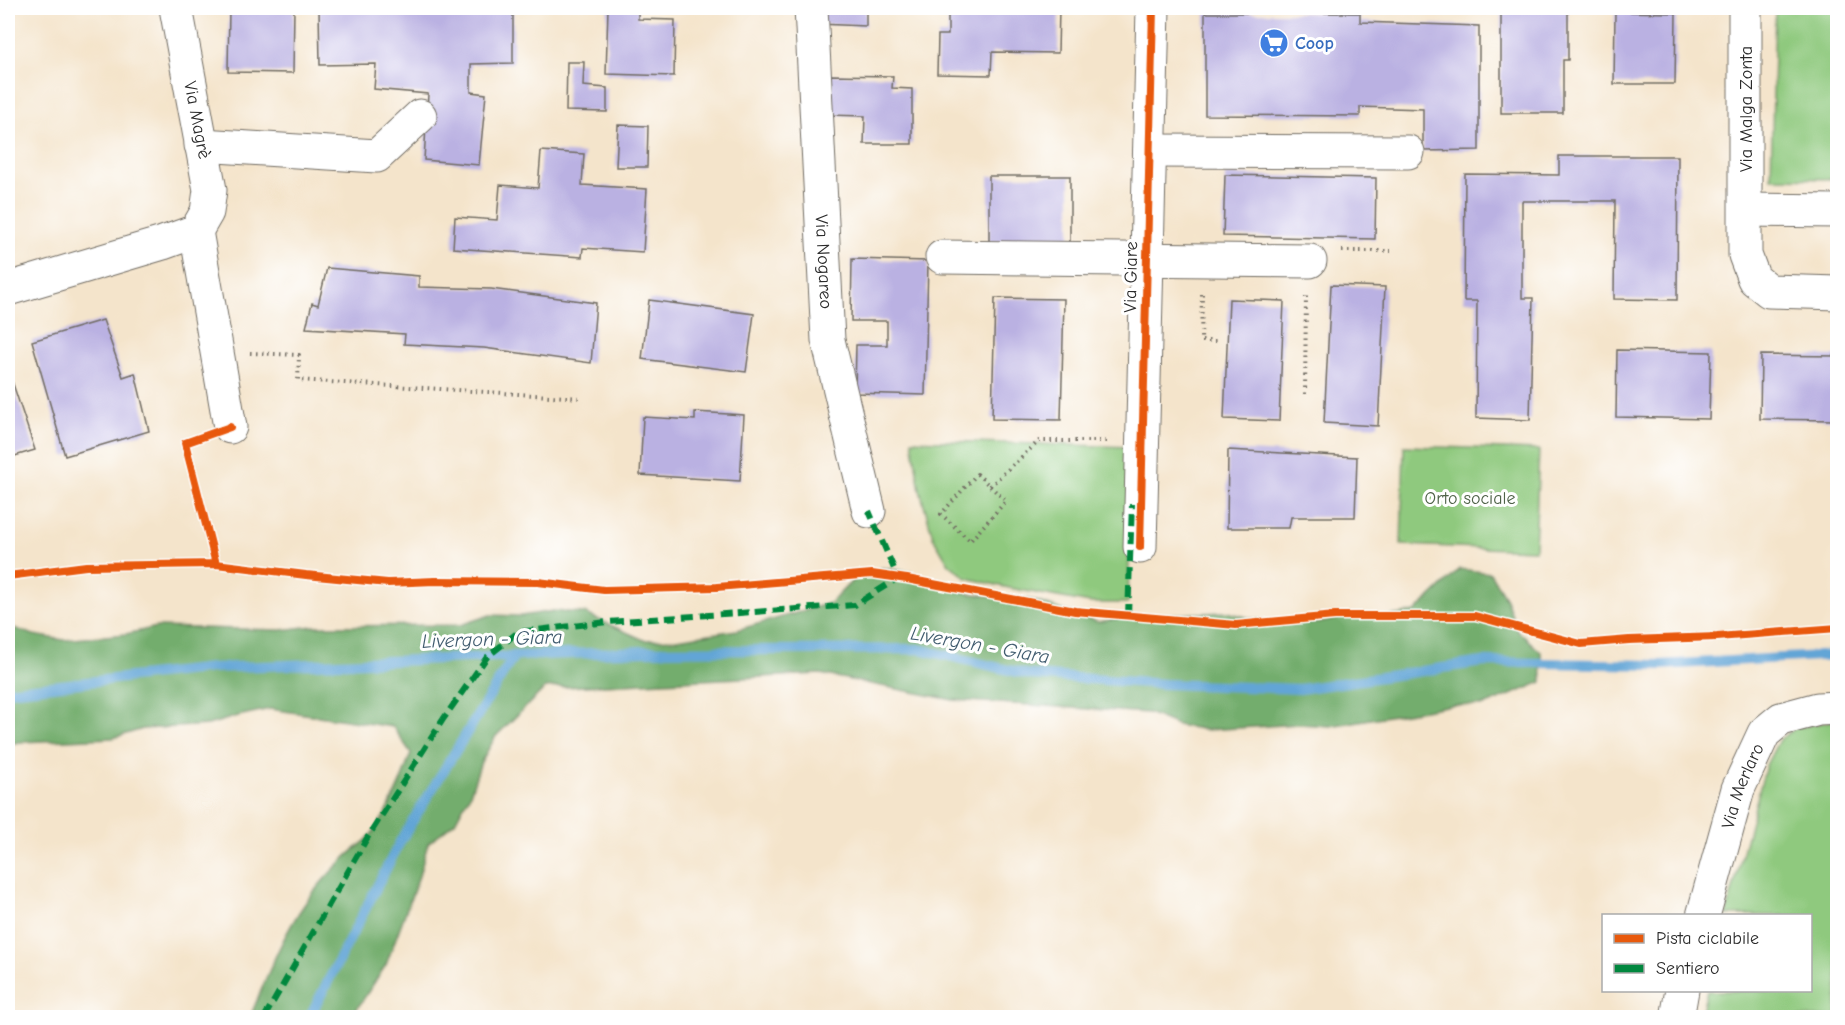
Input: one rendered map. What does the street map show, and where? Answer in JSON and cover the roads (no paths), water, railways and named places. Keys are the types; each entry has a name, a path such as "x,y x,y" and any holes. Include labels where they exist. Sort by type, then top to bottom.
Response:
{"street":[{"name":"Via Magrè","path":"176,8 210,190 207,212 196,231"},
{"name":"Via Nogareo","path":"811,8 828,340 869,511"},
{"name":"Via Giare","path":"1140,548 1153,8"},
{"name":"Via Malga Zonta","path":"1745,8 1745,255 1754,279 1769,291 1838,293"},
{"path":"201,145 378,156 420,116"},
{"path":"1150,151 1408,152"},
{"path":"1746,210 1838,211"},
{"path":"8,289 196,231 230,427"},
{"name":"Via Giare","path":"942,257 1308,261"},
{"name":"Via Merlaro","path":"1702,914 1738,789 1764,733 1781,719 1818,709 1838,708"},
{"path":"1677,1017 1682,992"}],"waterway":[{"name":"Livergon - Giara","path":"8,691 212,668 645,651 919,649 1030,675 1164,684 1300,689 1483,662 1660,665 1838,655"},
{"path":"309,1018 401,840 514,656"}],"place":[{"name":"Coop","path":"1274,43"}],"park label":[{"name":"Orto sociale","path":"1470,498"}]}
